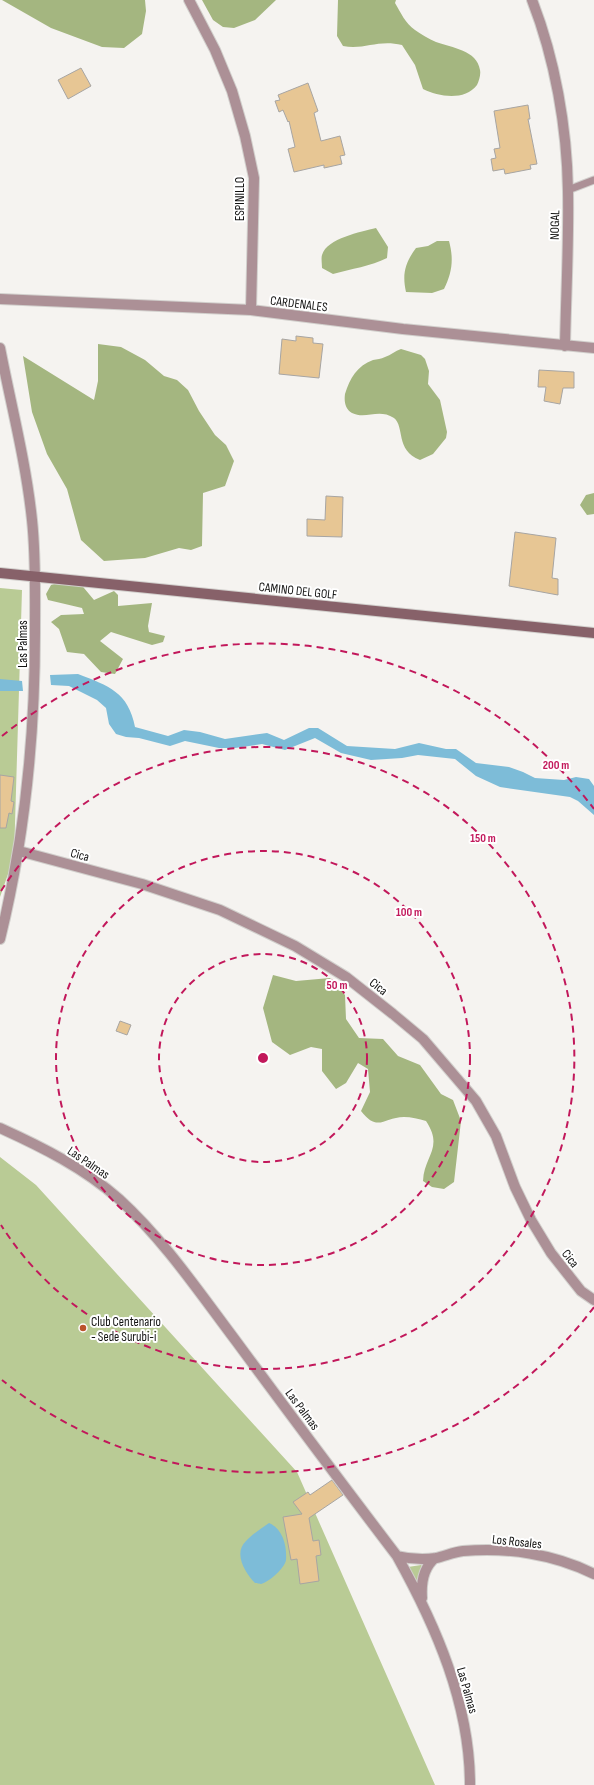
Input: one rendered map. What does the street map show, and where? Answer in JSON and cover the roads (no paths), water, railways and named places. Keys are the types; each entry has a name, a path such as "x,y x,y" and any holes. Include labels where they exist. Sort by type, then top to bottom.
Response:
{"street":[{"name":"ESPINILLO","path":"189,0 214,50 232,91 245,136 254,178 251,310"},
{"name":"NOGAL","path":"532,0 540,20 559,104 568,190 565,346"},
{"name":"CARDENALES","path":"0,299 251,310 403,330 594,348"},
{"name":"Las Palmas","path":"0,348 24,469 32,520 35,576 35,692 31,763 19,851 0,939"},
{"name":"CAMINO DEL GOLF","path":"0,573 594,633"},
{"name":"Cica","path":"19,851 142,884 220,910 295,946 346,977 423,1039 476,1101 496,1136 515,1187 535,1227 551,1253 581,1291 594,1300"},
{"name":"Las Palmas","path":"0,1128 38,1146 79,1169 118,1199 150,1230 188,1277 397,1556 422,1600 454,1682 466,1731 470,1785"},
{"name":"Los Rosales","path":"397,1556 412,1559 435,1558 462,1552 490,1550 523,1552 556,1559 594,1574"},
{"path":"422,1600 422,1582 426,1569 435,1558"}],"lane":[{"path":"568,190 594,180"}],"water":[{"path":"78,674 99,682 116,692 128,706 135,727 168,736 184,730 200,732 225,739 267,733 284,740 309,728 318,728 347,746 395,749 419,743 446,749 456,749 476,763 509,767 535,778 564,780 576,777 589,779 594,786 594,815 578,801 570,797 500,787 476,776 455,759 418,755 402,758 371,760 341,753 315,738 285,750 262,744 235,748 219,748 185,741 170,746 139,738 126,737 116,734 109,724 106,708 97,700 69,686 51,685 50,675"},
{"path":"0,679 22,681 23,691 0,691"},
{"path":"269,1523 278,1529 283,1538 286,1549 286,1560 280,1571 272,1578 261,1584 255,1583 242,1563 240,1557 242,1546 248,1538"}],"place":[{"name":"Club Centenario - Sede Surubi-i","path":"83,1328"}]}
